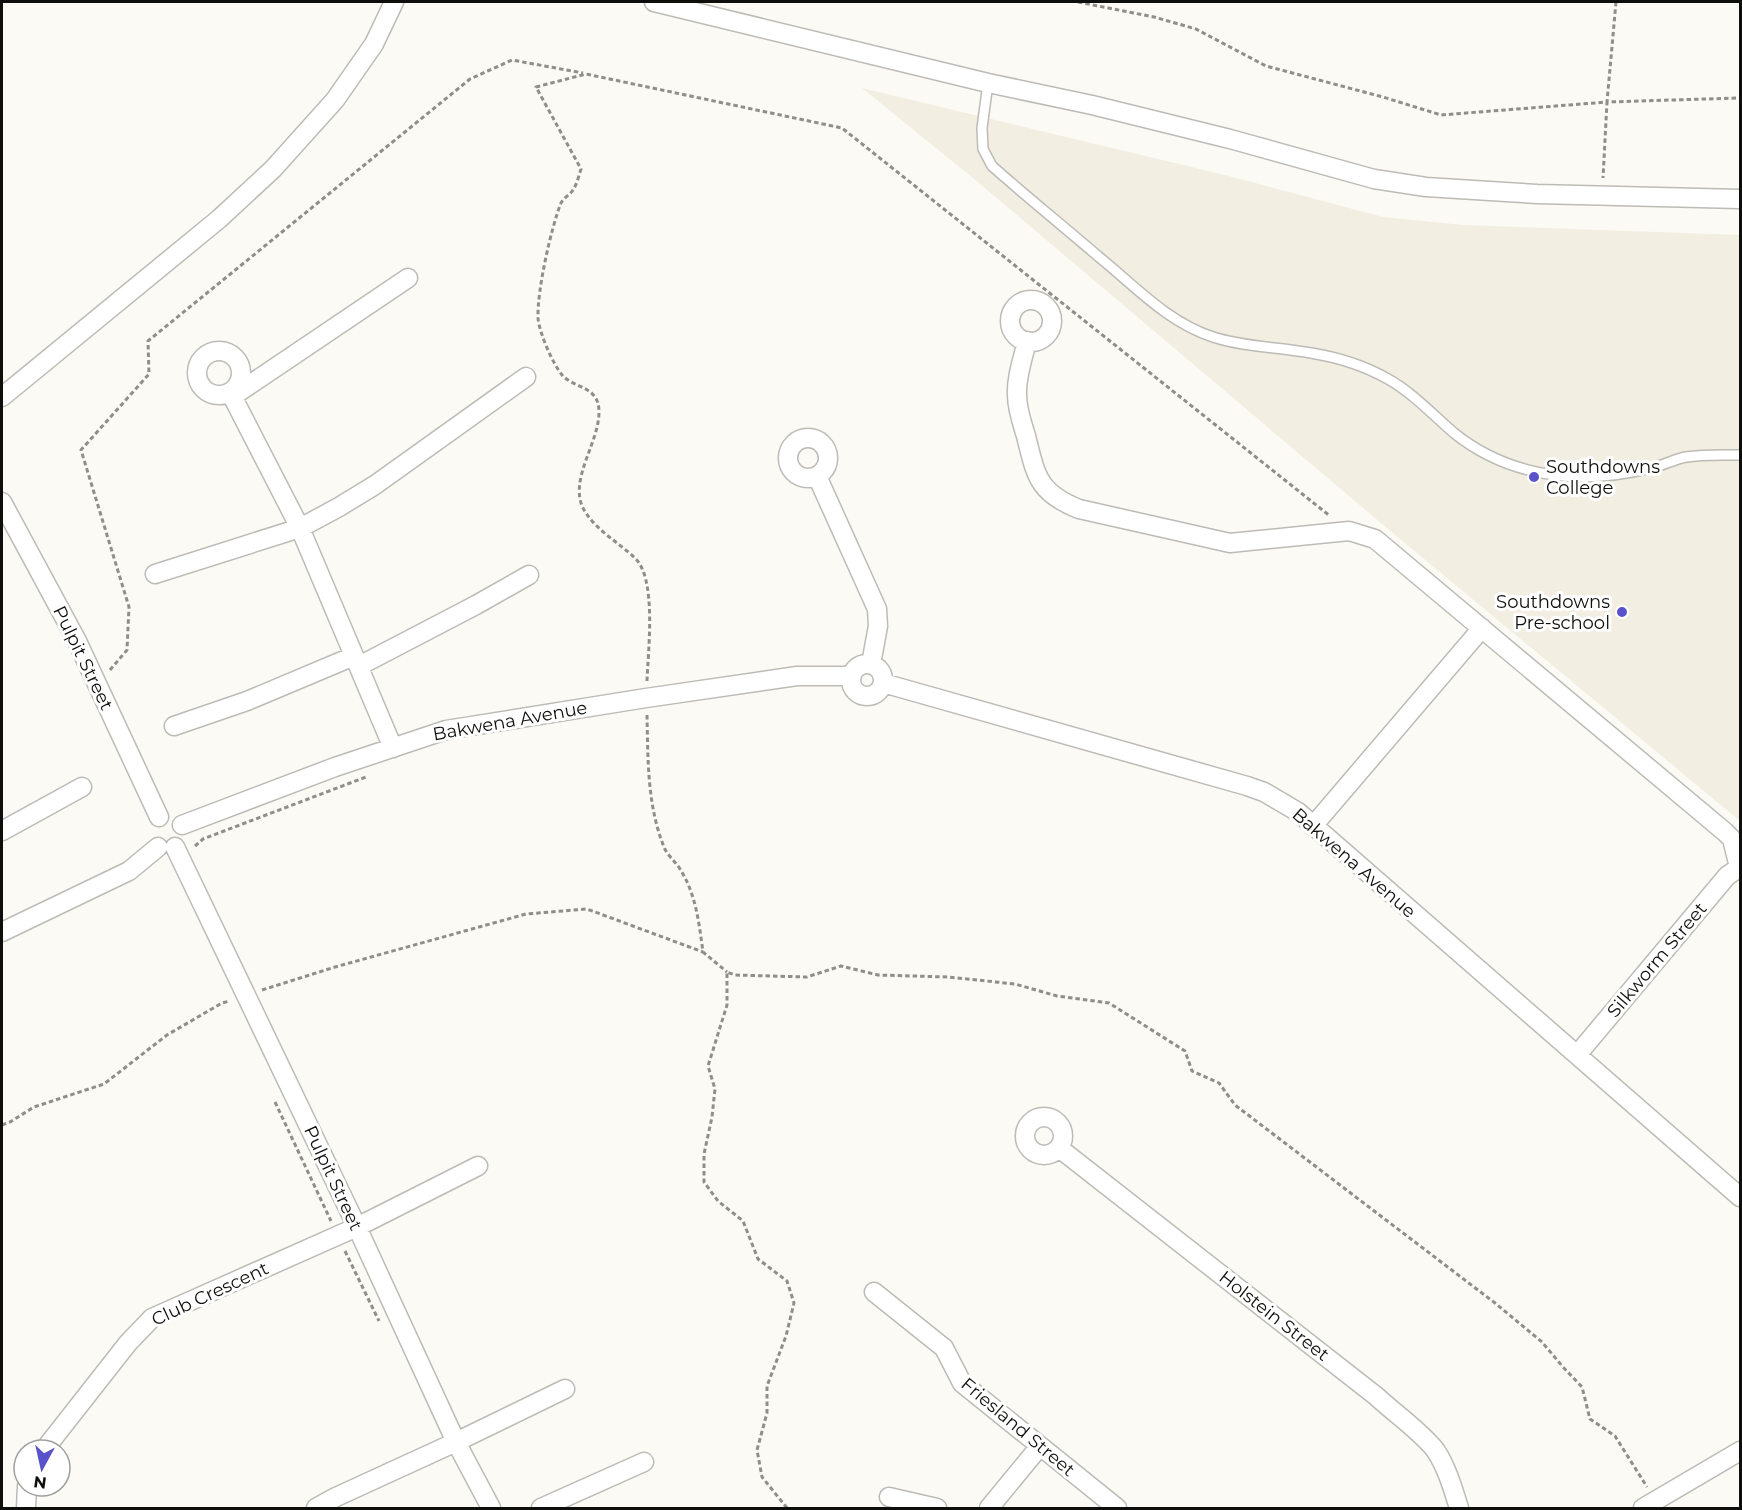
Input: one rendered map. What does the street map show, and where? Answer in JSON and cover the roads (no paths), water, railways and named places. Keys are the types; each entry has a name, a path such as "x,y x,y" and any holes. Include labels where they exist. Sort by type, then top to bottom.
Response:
{"street":[{"path":"2,397 219,219 273,169 335,99 374,44 394,2"},
{"path":"654,2 988,83 1092,105 1374,179 1426,187 1503,192 1740,199"},
{"path":"393,748 300,528 231,394 408,278"},
{"path":"1027,341 1017,386 1018,407 1035,471 1048,492 1059,501 1079,509 1230,543 1349,531 1375,539 1725,832 1731,839 1740,867"},
{"path":"155,574 300,528 375,485 526,377"},
{"path":"817,476 877,609 878,626 871,664"},
{"name":"Pulpit Street","path":"2,502 76,641 159,818"},
{"path":"174,726 357,661 476,605 529,574"},
{"path":"1313,826 1482,628"},
{"path":"871,664 880,671 883,683 877,692 866,695 856,690 852,683 852,676 860,666 871,664"},
{"name":"Bakwena Avenue","path":"182,825 447,730 797,676 852,676"},
{"name":"Bakwena Avenue","path":"883,683 1247,786 1279,800 1298,812 1577,1055 1738,1190"},
{"path":"2,831 82,787"},
{"path":"2,932 129,871 183,838 182,825 172,817 159,818 153,823 150,832 152,840 166,847"},
{"name":"Pulpit Street","path":"166,847 247,996 456,1442 491,1509"},
{"name":"Silkworm Street","path":"1577,1055 1726,876 1740,867"},
{"name":"Holstein Street","path":"1059,1148 1330,1360 1423,1437 1435,1450 1443,1465 1459,1509"},
{"name":"Club Crescent","path":"53,1438 128,1343 152,1318 357,1227 478,1166"},
{"name":"Friesland Street","path":"874,1292 944,1348 962,1383 1117,1509"},
{"path":"316,1509 336,1497 565,1389"},
{"path":"989,1509 1040,1446"},
{"path":"1650,1505 1740,1451"},
{"path":"541,1509 644,1462"},
{"path":"890,1497 937,1509"}],"lane":[{"path":"988,83 982,128 983,150 992,166 1135,288 1173,319 1189,328 1239,343 1329,357 1388,379 1457,435 1484,453 1509,465 1563,476 1596,477 1652,468 1684,458 1712,454 1740,455"}],"place":[{"name":"Southdowns College","path":"1534,477"},
{"name":"Southdowns Pre-school","path":"1622,612"}]}
